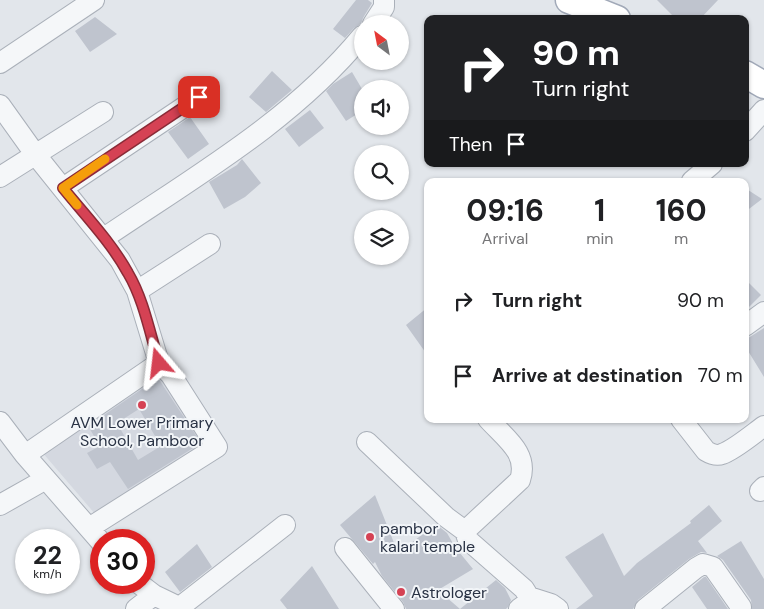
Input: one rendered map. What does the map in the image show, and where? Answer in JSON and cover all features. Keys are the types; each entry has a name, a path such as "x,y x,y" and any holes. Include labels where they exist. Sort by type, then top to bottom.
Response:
{"main road":[{"path":"569,0 607,15"},
{"path":"749,76 764,85"}],"street":[{"path":"0,63 94,0"},
{"path":"378,15 384,7 384,0"},
{"path":"104,238 268,127 318,84 354,46"},
{"path":"63,188 199,97"},
{"path":"0,105 35,154 120,260 137,291 159,363 171,375 217,447 103,529"},
{"path":"749,126 764,110"},
{"path":"0,177 103,112"},
{"path":"696,178 708,167"},
{"path":"137,291 210,244"},
{"path":"749,323 764,312"},
{"path":"24,455 159,363"},
{"path":"0,422 24,455 90,529"},
{"path":"465,531 520,480 523,471 522,461 518,452 492,423"},
{"path":"685,423 706,451 717,455 728,451 764,426"},
{"path":"367,442 446,517 465,531 468,540 524,589 524,603 551,604 558,609"},
{"path":"0,505 46,479"},
{"path":"136,609 154,595 182,608 285,525"},
{"path":"345,548 394,609"},
{"path":"645,609 703,564 713,567 741,606"}],"shaded area":[{"name":"AVM Lower Primary School, Pamboor","path":"161,365 214,451 102,522 36,445"}],"building":[{"path":"356,0 368,0 372,3 365,15 354,15 354,28 345,38 333,29"},
{"path":"657,0 718,0 704,15 672,15"},
{"path":"95,17 117,34 90,52 75,31"},
{"path":"272,71 292,90 266,112 249,97"},
{"path":"352,72 357,80 354,80 354,116 346,121 326,91 333,84"},
{"path":"310,110 324,128 299,147 285,129"},
{"path":"190,117 209,144 188,159 168,132"},
{"path":"242,159 261,183 245,197 224,209 209,182 237,165"},
{"path":"749,191 762,199 749,209"},
{"path":"749,283 761,295 749,307"},
{"path":"424,310 424,350 406,325"},
{"path":"764,328 764,377 749,353 749,337"},
{"name":"AVM Lower Primary School, Pamboor","path":"158,378 201,443 128,489 110,462 97,469 87,453 100,446 88,426","holes":["139,409 161,446 138,460 117,423"]},
{"path":"375,495 398,553 436,524 447,533 455,547 473,569 438,590 460,609 406,609 403,602 382,576 375,562 373,564 340,525"},
{"path":"709,505 722,521 698,541 707,553 701,552 689,559 638,600 633,609 576,609 593,596 565,557 603,533 624,576 637,563 691,523 690,521"},
{"path":"741,541 764,579 764,609 752,609 751,600 723,560 717,556"},
{"path":"197,544 212,567 180,592 165,572"},
{"path":"312,566 339,609 287,609 280,600"},
{"path":"706,577 728,609 707,609 692,587"},
{"path":"496,580 505,588 511,600 506,609 460,609"}],"slow traffic":[{"path":"77,205 63,188 105,159"}],"place":[{"name":"AVM Lower Primary School, Pamboor","path":"142,405"},
{"name":"pambor kalari temple","path":"370,537"},
{"name":"Astrologer","path":"401,592"}],"route":[{"path":"159,363 137,291 129,274 104,238 63,188 199,97"}]}
